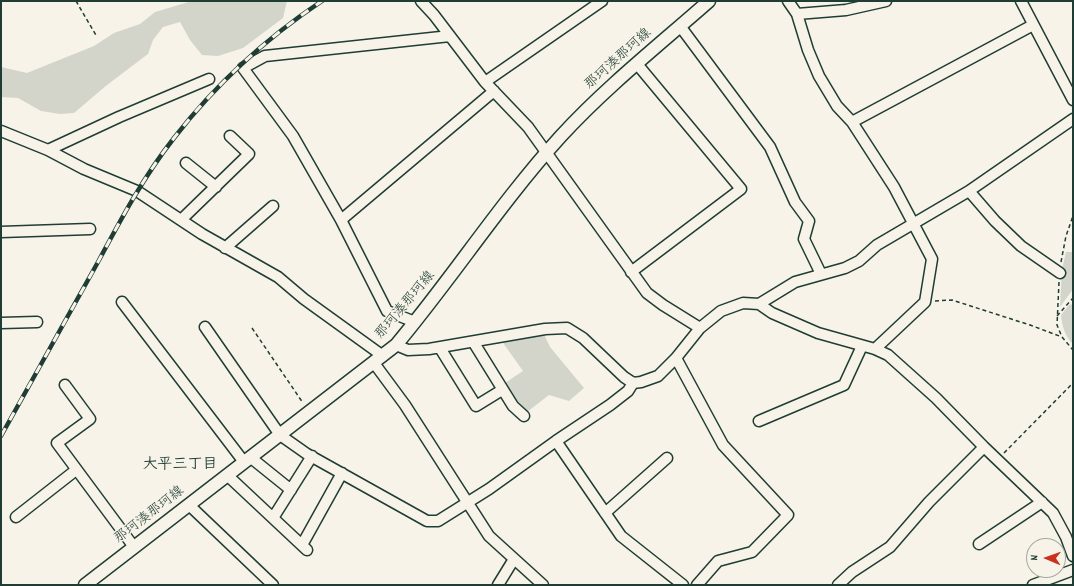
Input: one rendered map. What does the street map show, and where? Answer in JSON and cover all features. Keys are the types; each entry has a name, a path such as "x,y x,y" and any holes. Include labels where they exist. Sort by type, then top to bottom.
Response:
{"main road":[{"name":"那珂湊那珂線","path":"85,585 98,581 134,547 396,345 546,154 593,105 708,1"}],"street":[{"path":"421,1 434,15 485,82 528,127 647,293 700,328"},
{"path":"485,82 602,1"},
{"path":"788,1 797,14 808,50 819,76 837,106 852,122 894,187 915,224 932,259 925,302 875,349"},
{"path":"797,14 846,10 886,1"},
{"path":"1021,1 1073,100"},
{"path":"852,122 1033,25"},
{"path":"680,26 770,148 795,202 809,221 804,239 821,274"},
{"path":"415,322 387,311 341,220 293,136 244,68 265,56 450,36"},
{"path":"631,272 741,189 637,64"},
{"path":"48,150 119,117 209,79"},
{"path":"341,220 494,91"},
{"path":"759,304 795,282 846,268 859,261 878,245 970,191 1073,119"},
{"path":"1,131 48,150 84,169 137,192 225,248 278,277 378,360 489,536 543,585"},
{"path":"181,220 249,154 230,136"},
{"path":"186,163 216,187"},
{"path":"970,191 995,221 1021,246 1060,273"},
{"path":"225,248 273,206"},
{"path":"1,232 90,229"},
{"path":"122,302 247,460 290,490"},
{"path":"396,345 408,350 440,348 544,329 567,328 583,338 614,369 633,382 642,382 658,376 676,358 700,328 721,311 743,303 759,304 772,313 818,333 875,349 888,355 936,398 984,447 1053,513 1066,537 1073,556"},
{"path":"1,323 37,322"},
{"path":"205,327 280,435 312,456 427,520 438,521 489,489 556,441 610,405 628,391 633,382"},
{"path":"474,343 502,390 513,406 524,416"},
{"path":"759,421 844,385 862,346"},
{"path":"440,348 476,406 502,390"},
{"path":"676,358 723,445 788,515 752,552 718,561 697,585"},
{"path":"65,385 90,419 57,443 134,547"},
{"path":"556,441 621,536 683,585"},
{"path":"838,585 852,572 890,547 929,502 984,447"},
{"path":"273,518 312,456"},
{"path":"605,513 667,458"},
{"path":"16,517 76,470"},
{"path":"227,475 304,548 342,473"},
{"path":"978,544 1042,502"},
{"path":"189,505 273,585"},
{"path":"498,585 514,559"},
{"path":"1033,585 1073,570"}],"path":[{"path":"76,1 97,37"},
{"path":"1073,216 1063,250 1057,316 1057,326 1062,337 1073,350"},
{"path":"1057,316 1073,298"},
{"path":"925,302 952,300 1030,324 1062,337"},
{"path":"252,328 309,413"},
{"path":"998,459 1073,383"}],"shaded area":[{"path":"192,1 287,1 283,18 243,48 218,56 202,55 190,40 180,22 163,27 153,40 148,54 107,85 74,113 60,114 41,111 18,98 1,97 1,67 27,73 94,46 114,33 140,24 155,12"},
{"path":"1066,252 1073,252 1073,289 1060,307 1062,269"},
{"path":"1073,304 1073,344 1064,331 1061,315 1069,305"},
{"path":"543,332 550,347 584,388 569,401 549,395 527,412 502,385 523,371 501,340"}],"railway":[{"path":"1,436 124,214 163,152 190,118 224,81 261,47 322,1"}],"district":[{"name":"大平三丁目","path":"180,466"}]}
